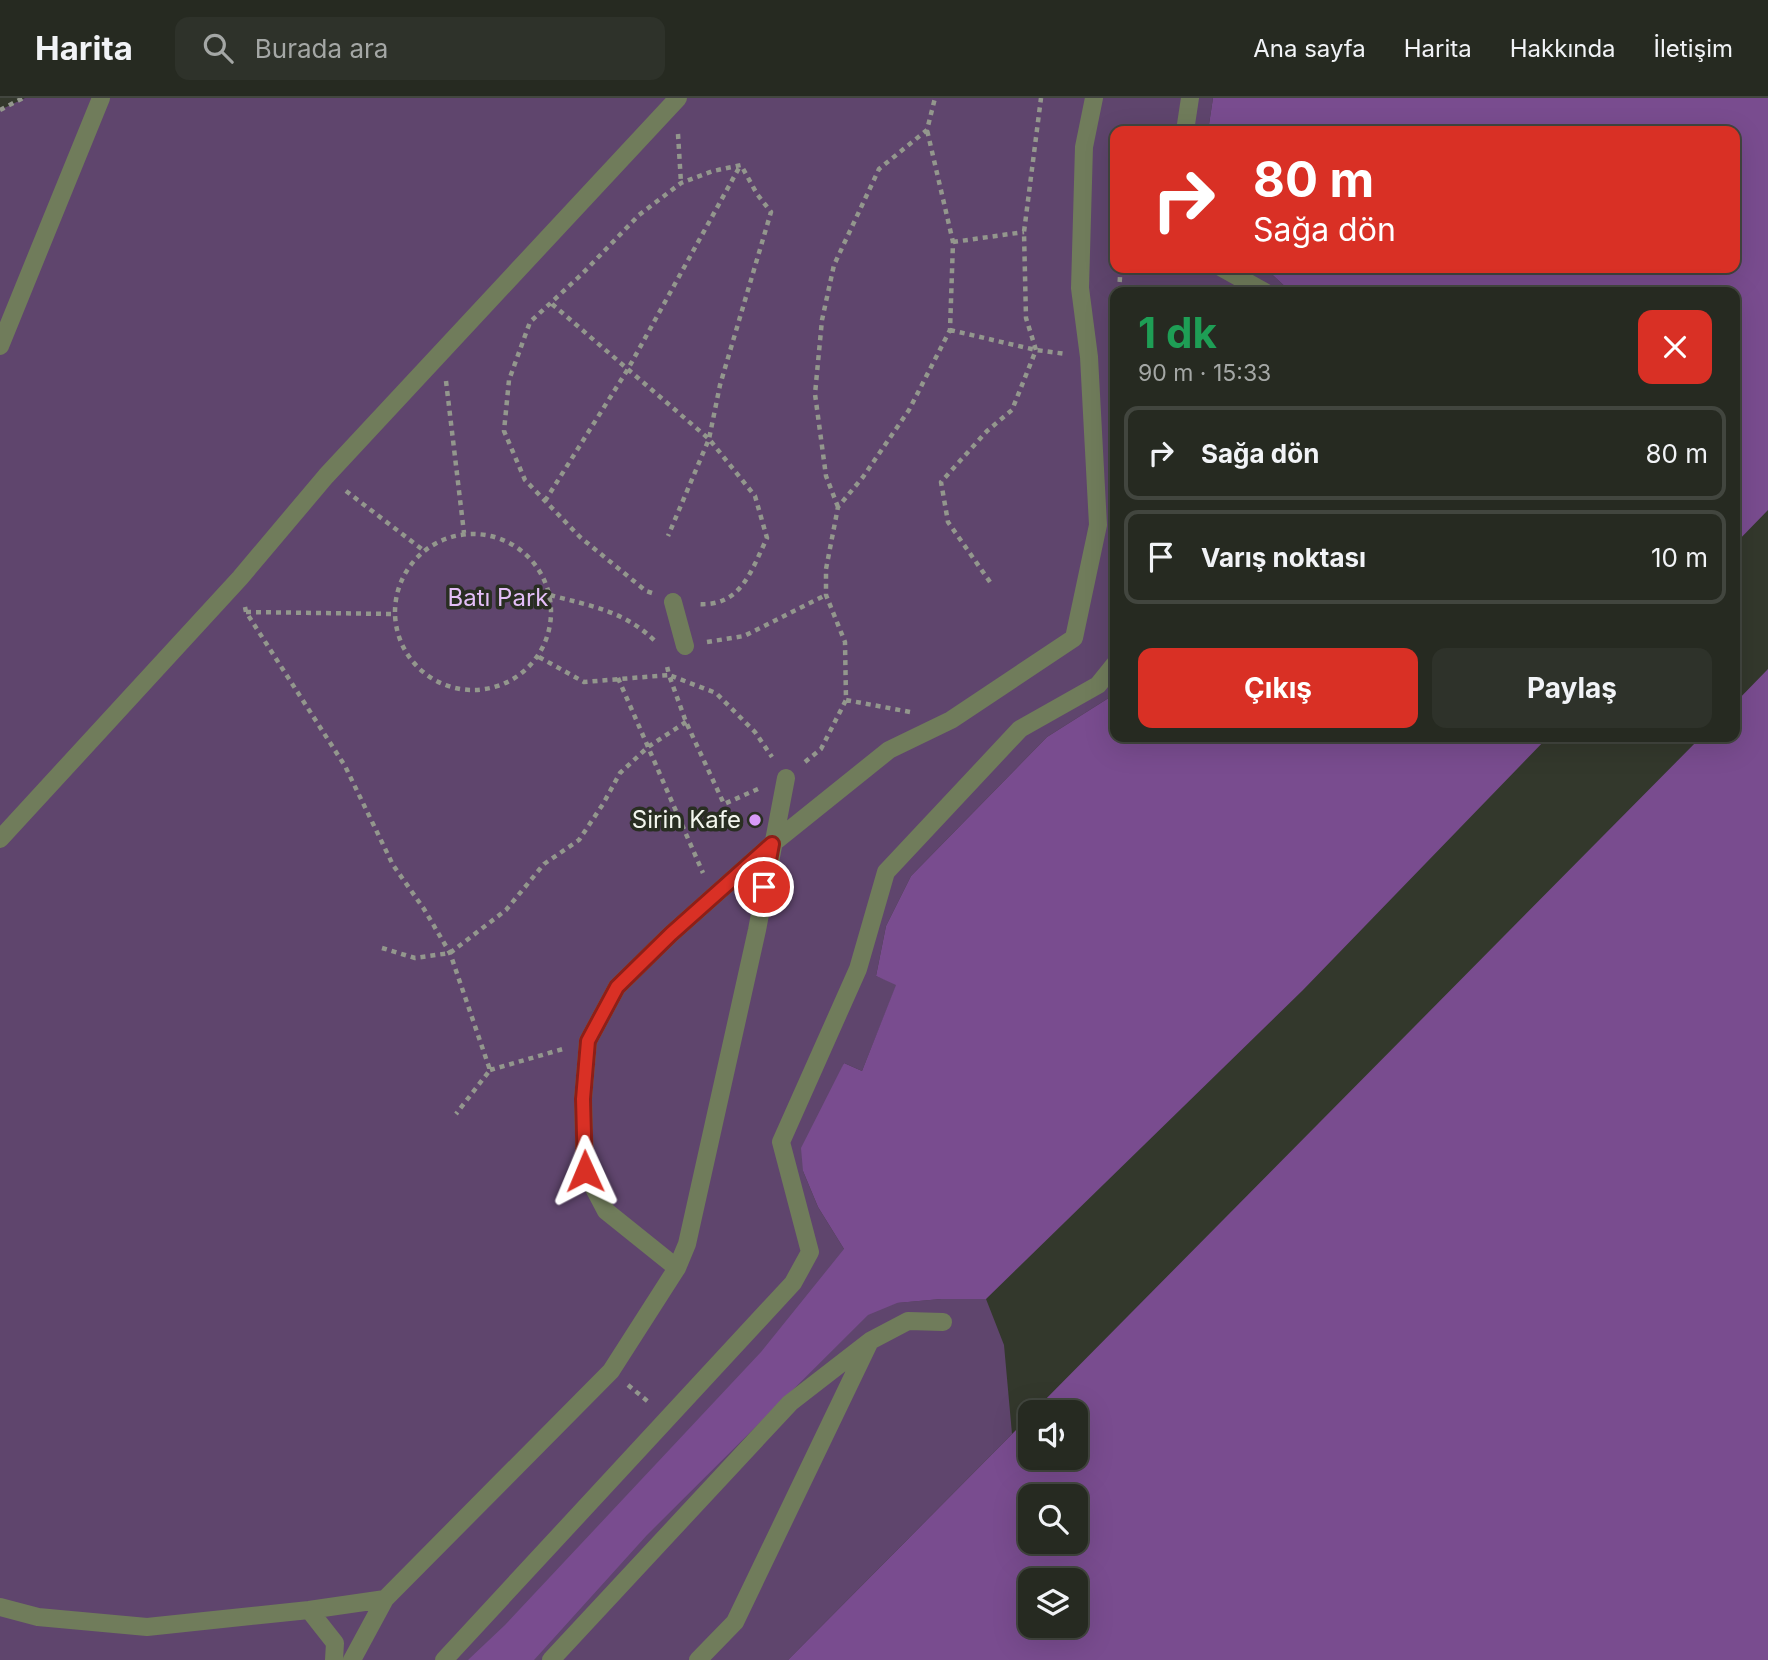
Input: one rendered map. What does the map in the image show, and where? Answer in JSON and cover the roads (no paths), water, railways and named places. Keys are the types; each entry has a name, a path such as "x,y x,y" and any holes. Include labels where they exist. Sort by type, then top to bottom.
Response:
{"street":[{"path":"0,346 101,98"},
{"path":"677,1268 606,1211 585,1171 583,1099 588,1041 617,987 772,844 889,750 951,720 1074,638 1098,525 1089,357 1080,288 1084,147 1094,98"},
{"path":"1186,126 1190,98"},
{"path":"0,839 240,578 326,476 677,99"},
{"path":"1231,273 1256,287"},
{"path":"673,602 685,646"},
{"path":"444,1660 793,1283 810,1252 781,1142 858,970 886,872 1020,729 1098,685 1110,670"},
{"path":"352,1660 385,1599 611,1370 677,1268 687,1244 757,930 786,778"},
{"path":"551,1660 790,1403 870,1341 908,1321 943,1322"},
{"path":"698,1660 735,1622 870,1341"},
{"path":"0,1607 38,1617 147,1627 385,1599"},
{"path":"309,1610 335,1643 334,1660"}],"place":[{"name":"Sirin Kafe","path":"755,820"}],"park label":[{"name":"Batı Park","path":"498,598"}]}
